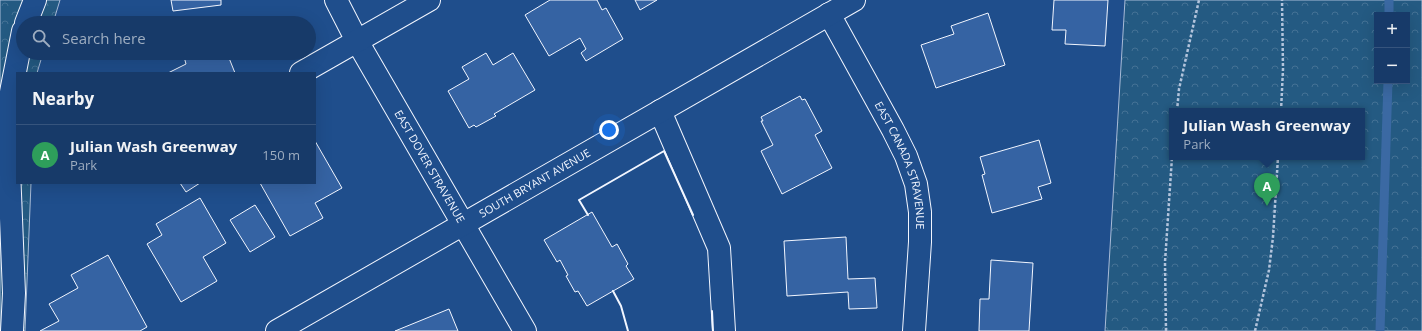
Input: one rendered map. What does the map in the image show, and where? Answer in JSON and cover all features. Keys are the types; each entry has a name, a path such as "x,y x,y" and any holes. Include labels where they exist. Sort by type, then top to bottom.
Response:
{"street":[{"path":"29,16 35,0"},
{"name":"EAST DOVER STRAVENUE","path":"336,0 357,41 525,331"},
{"path":"303,72 429,0"},
{"name":"SOUTH BRYANT AVENUE","path":"277,331 303,325 464,224 854,0"},
{"name":"EAST CANADA STRAVENUE","path":"829,14 894,130 906,156 916,184 920,212 920,242 914,331"},
{"path":"12,331 14,293 11,92 17,60"},
{"path":"660,111 719,248 724,331"}],"path":[{"path":"1177,108 1199,0"},
{"path":"1281,108 1283,69 1282,0"},
{"path":"1166,331 1165,262 1172,160"},
{"path":"1255,331 1269,270 1273,237 1278,160"}],"green space":[{"path":"0,0 60,0 55,16 16,16 16,60 41,60 37,72 16,72 16,184 31,184 25,331 0,331"},
{"path":"1125,0 1422,0 1422,331 1105,331"}],"building":[{"path":"171,0 221,0 221,5 173,11"},
{"path":"550,0 597,0 602,10 606,8 623,39 586,61 581,53 586,49 580,38 549,56 525,15"},
{"path":"635,0 657,0 640,10"},
{"path":"1054,0 1108,0 1105,46 1065,44 1066,30 1052,30"},
{"path":"988,13 1005,65 936,88 921,45 954,34 951,26"},
{"path":"486,53 493,65 513,53 535,90 494,114 496,116 476,127 474,125 469,128 448,91 469,79 462,67"},
{"path":"185,60 230,60 235,72 170,72 186,64"},
{"path":"800,96 802,100 805,99 822,131 815,135 832,168 782,194 761,151 773,145 761,121 763,121 761,117"},
{"path":"1039,140 1051,183 1038,187 1042,199 992,213 982,175 985,174 980,157"},
{"path":"316,143 342,188 315,203 323,218 290,236 261,184 316,184"},
{"path":"181,184 198,184 186,192"},
{"path":"200,198 226,243 203,257 217,281 181,302 147,244 162,235 156,224"},
{"path":"255,205 275,237 250,252 230,220"},
{"path":"592,212 612,247 617,244 628,264 626,266 634,279 587,306 578,291 575,292 566,276 568,275 560,260 557,262 544,240"},
{"path":"846,237 848,279 875,278 877,308 849,309 848,292 787,296 784,241"},
{"path":"108,255 147,327 140,331 40,331 59,321 49,304 78,288 71,275"},
{"path":"991,260 1033,263 1029,331 979,331 980,299 989,299"},
{"path":"449,309 458,331 395,331"}],"waterway":[{"path":"1389,0 1389,12"},
{"path":"1380,331 1388,84"}],"wall":[{"path":"588,215 579,200 664,151 693,215"},
{"path":"613,291 621,306 628,331"},
{"path":"712,311 713,331"}],"place":[{"name":"Julian Wash Greenway","path":"1267,206"}]}
